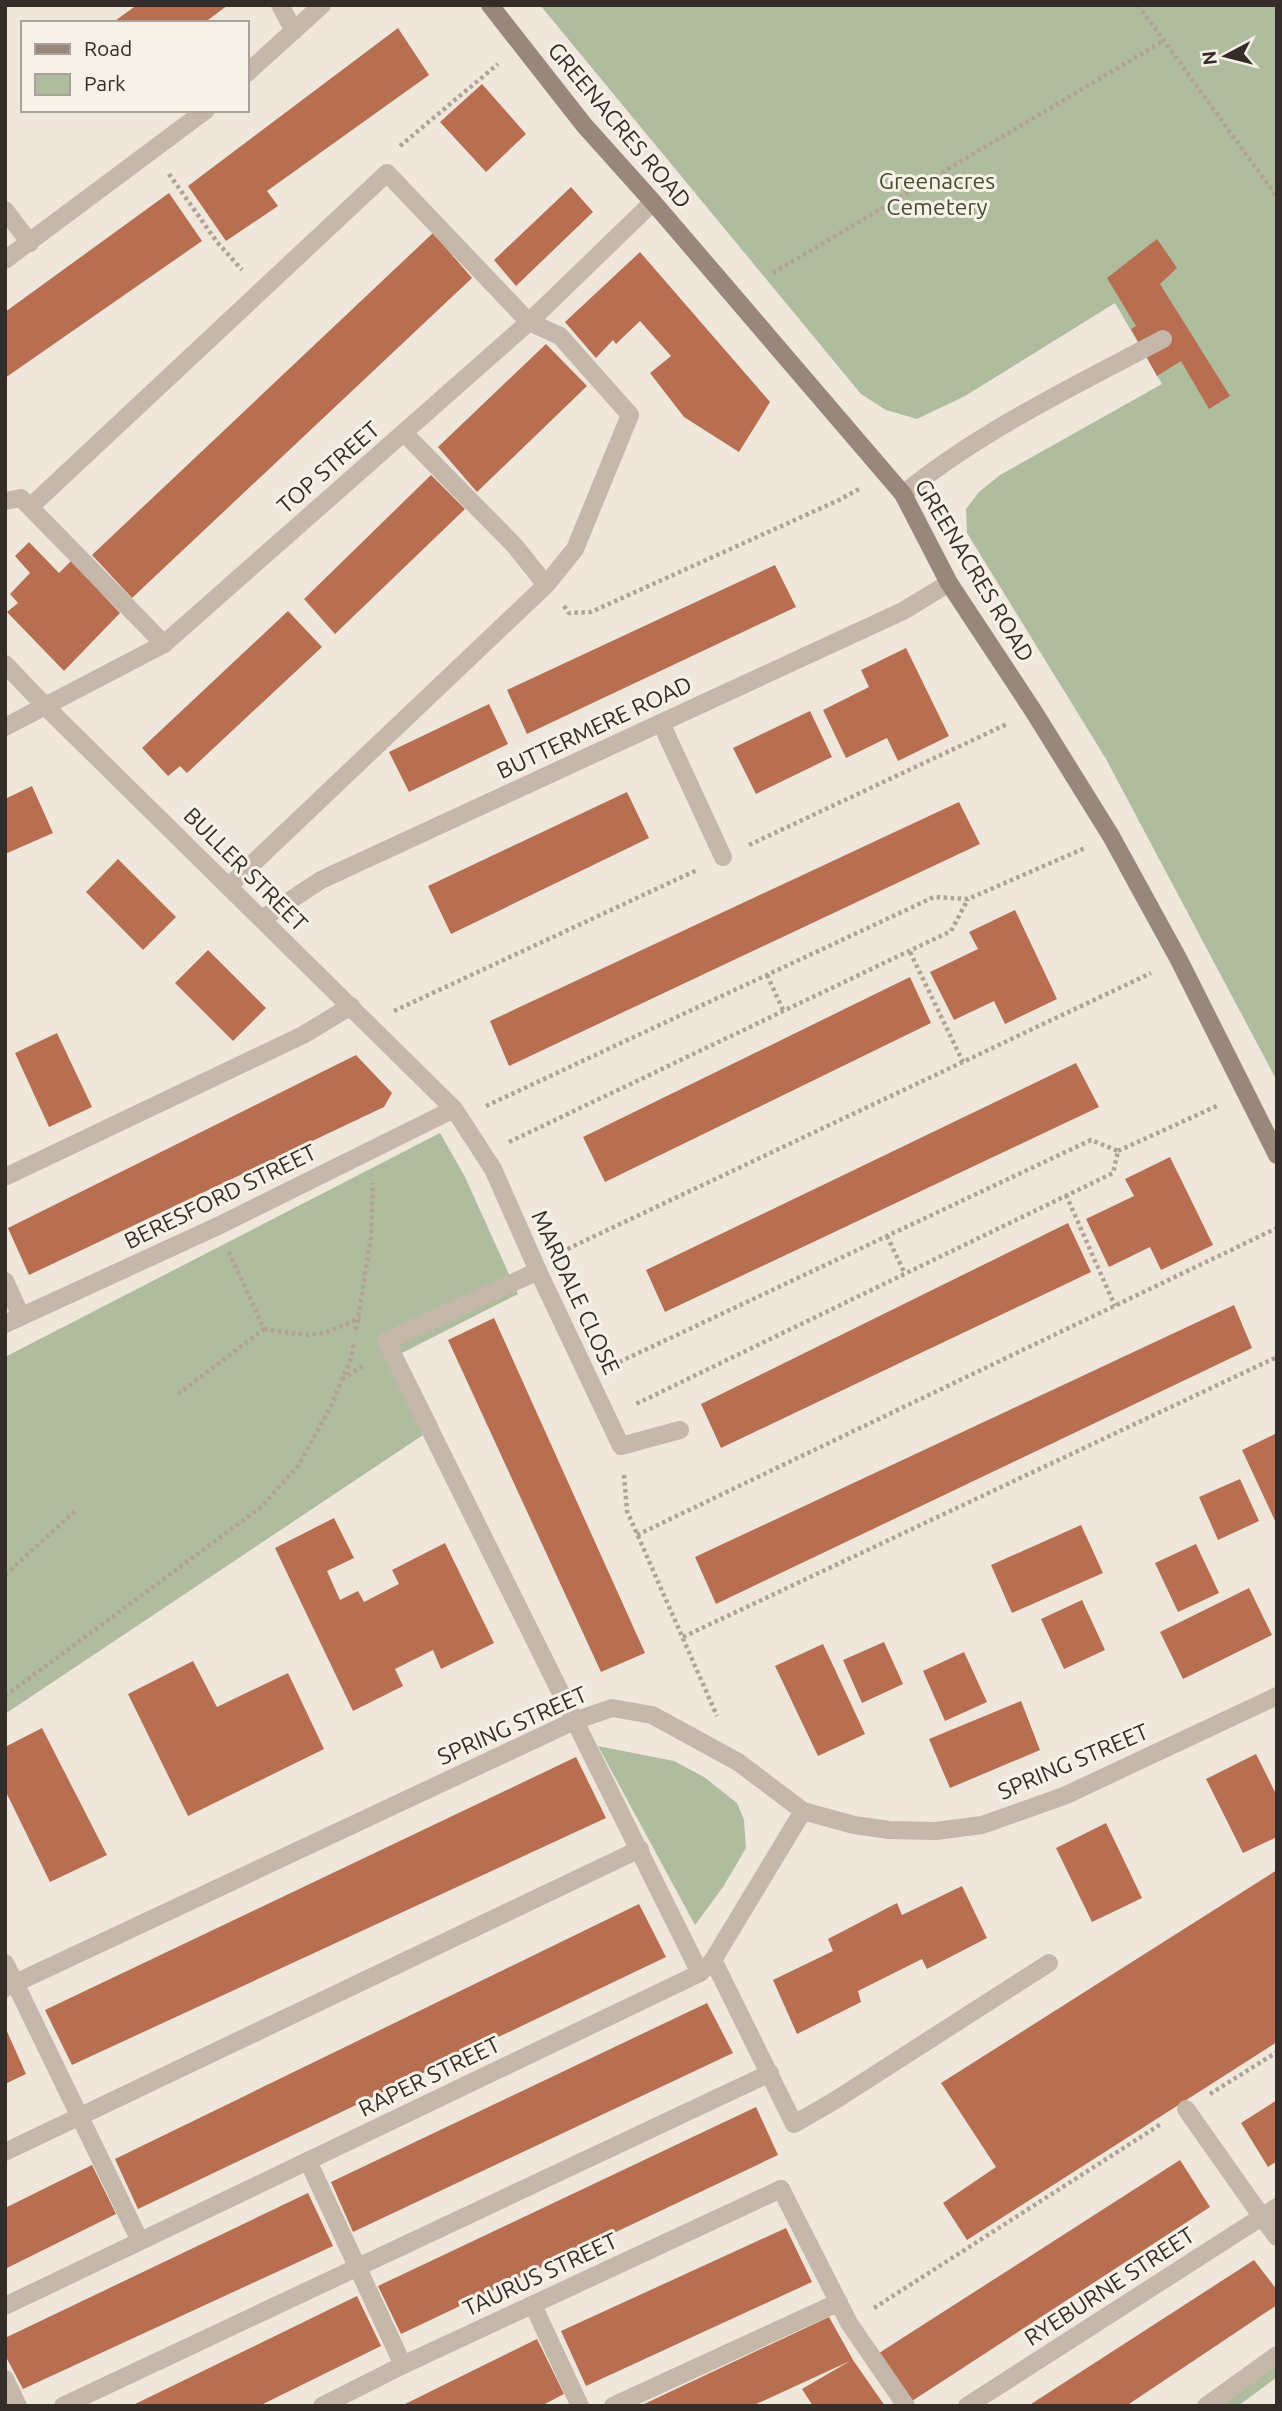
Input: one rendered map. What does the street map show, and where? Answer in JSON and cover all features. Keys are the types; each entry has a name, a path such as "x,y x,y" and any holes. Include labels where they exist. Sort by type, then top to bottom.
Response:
{"street":[{"path":"280,5 294,31"},
{"path":"248,72 322,5"},
{"name":"GREENACRES ROAD","path":"490,5 584,125 903,494 949,583 1111,836 1179,960 1277,1155"},
{"path":"5,260 203,112"},
{"path":"30,508 387,173 529,322 560,336 630,415 575,549 547,585 229,886"},
{"name":"TOP STREET","path":"5,727 164,644 529,322 653,202"},
{"path":"5,210 30,243"},
{"path":"903,494 931,472 1017,416 1164,339"},
{"path":"404,433 515,546 547,585"},
{"path":"5,501 21,498 164,644"},
{"name":"BUTTERMERE ROAD","path":"261,919 321,880 903,611 949,583"},
{"name":"BULLER STREET","path":"5,664 457,1114"},
{"path":"661,723 723,857"},
{"path":"5,1177 303,1035 351,1006"},
{"name":"BERESFORD STREET","path":"13,1320 218,1226 374,1149 457,1114"},
{"name":"MARDALE CLOSE","path":"457,1114 493,1169 621,1446"},
{"path":"537,1268 386,1341 640,1849 770,2073 794,2124 1049,1964"},
{"path":"5,1281 13,1320"},
{"path":"621,1446 680,1430"},
{"name":"SPRING STREET","path":"10,1986 574,1721 612,1708 652,1715 738,1762 803,1811 854,1825 890,1830 936,1831 982,1825 1064,1796 1277,1696"},
{"path":"706,1966 803,1811"},
{"path":"5,2152 640,1849"},
{"path":"5,1963 10,1986 140,2241"},
{"name":"RAPER STREET","path":"5,2306 706,1966"},
{"path":"63,2406 770,2073"},
{"path":"1186,2109 1269,2212 1277,2237"},
{"path":"308,2161 403,2365"},
{"name":"TAURUS STREET","path":"321,2406 780,2189 839,2302"},
{"name":"RYEBURNE STREET","path":"967,2406 1269,2212"},
{"path":"613,2406 839,2302 849,2323 906,2406"},
{"path":"533,2305 580,2406"},
{"path":"1206,2406 1277,2355"},
{"path":"5,2379 19,2406"}],"path":[{"path":"1139,5 1277,197"},
{"path":"773,273 1163,41"},
{"path":"387,173 388,156 520,45"},
{"path":"153,151 218,242 261,292"},
{"path":"547,585 569,612 591,611 839,500 886,474"},
{"path":"457,1114 767,975 933,897 968,899 1111,836"},
{"path":"483,1155 951,932 968,899"},
{"path":"910,952 963,1062"},
{"path":"537,1268 1179,960"},
{"path":"767,975 783,1012"},
{"path":"589,1376 1091,1140 1118,1151 1246,1093"},
{"path":"5,1696 260,1508 298,1466 331,1406 351,1357 371,1237 374,1149"},
{"path":"608,1417 1113,1173 1118,1151"},
{"path":"1066,1195 1115,1306"},
{"path":"218,1226 264,1329"},
{"path":"637,1535 1277,1228"},
{"path":"887,1236 905,1274"},
{"path":"178,1394 264,1329 306,1335 325,1333 358,1317 379,1324 386,1341 374,1358 341,1380"},
{"path":"682,1637 1277,1357"},
{"path":"621,1446 627,1511 738,1762"},
{"path":"5,1575 75,1511"},
{"path":"849,2323 1277,2052"}],"green space":[{"name":"Greenacres Cemetery","path":"540,5 1277,5 1277,1081 1106,759 967,533 966,509 979,492 1000,475 1162,384 1115,303 965,396 917,419 886,410 861,394"},
{"path":"440,1133 465,1177 518,1294 402,1353 438,1425 5,1714 5,1357"},
{"path":"598,1746 674,1761 704,1777 737,1803 744,1820 746,1848 723,1887 695,1925"},
{"path":"1277,2365 1277,2377 1238,2406 1220,2406"}],"building":[{"path":"137,5 228,5 207,21 115,21"},
{"path":"398,28 429,75 267,191 278,206 226,241 188,186"},
{"path":"482,84 526,134 486,172 440,122"},
{"path":"571,187 593,212 516,286 494,260"},
{"path":"169,193 202,241 5,378 5,312"},
{"path":"433,233 472,278 132,598 92,555"},
{"path":"1157,239 1177,268 1160,284 1230,396 1209,409 1181,361 1157,376 1131,329 1136,326 1107,278"},
{"path":"640,252 770,402 739,452 684,417 650,373 671,356 640,321 616,344 613,340 596,358 565,322"},
{"path":"546,344 587,386 477,492 438,447"},
{"path":"431,475 465,509 335,634 304,599"},
{"path":"29,542 59,573 71,561 120,613 64,671 7,612 18,603 10,594 30,573 15,556"},
{"path":"775,565 796,607 527,734 507,690"},
{"path":"288,611 322,647 187,773 180,766 168,776 142,748"},
{"path":"906,648 949,736 898,761 887,738 846,758 823,710 869,687 861,670"},
{"path":"489,704 508,744 409,792 389,752"},
{"path":"810,711 832,757 756,794 733,748"},
{"path":"32,786 53,833 5,854 5,799"},
{"path":"627,792 649,838 451,934 428,886"},
{"path":"959,802 980,844 509,1066 490,1021"},
{"path":"118,859 176,917 143,950 86,892"},
{"path":"1015,910 1057,999 1005,1024 994,1001 954,1020 930,972 978,949 969,932"},
{"path":"208,950 266,1008 233,1041 175,983"},
{"path":"910,977 931,1023 605,1182 583,1137"},
{"path":"57,1033 92,1107 49,1127 15,1053"},
{"path":"356,1055 392,1093 384,1107 29,1275 8,1228"},
{"path":"1076,1063 1099,1107 665,1312 646,1270"},
{"path":"1170,1157 1213,1245 1161,1270 1150,1247 1109,1267 1086,1219 1134,1196 1125,1179"},
{"path":"1068,1223 1091,1272 721,1448 701,1404"},
{"path":"1234,1305 1252,1348 716,1604 695,1557"},
{"path":"494,1318 645,1653 601,1672 448,1340"},
{"path":"1277,1433 1277,1525 1242,1450"},
{"path":"1240,1479 1259,1521 1218,1540 1199,1497"},
{"path":"334,1518 354,1558 327,1571 340,1600 358,1591 364,1602 399,1584 392,1570 445,1543 494,1643 441,1669 433,1650 395,1669 403,1686 353,1711 275,1548"},
{"path":"1081,1525 1103,1573 1012,1613 991,1565"},
{"path":"1196,1544 1219,1593 1178,1612 1155,1563"},
{"path":"1249,1588 1272,1635 1183,1679 1160,1632"},
{"path":"1082,1600 1105,1650 1064,1669 1041,1619"},
{"path":"884,1642 903,1684 862,1703 843,1660"},
{"path":"823,1644 865,1734 818,1756 775,1666"},
{"path":"964,1652 987,1702 945,1721 923,1671"},
{"path":"193,1661 217,1707 288,1673 324,1749 188,1816 128,1694"},
{"path":"1021,1701 1040,1750 950,1788 929,1739"},
{"path":"42,1728 107,1855 50,1882 5,1790 5,1747"},
{"path":"1256,1754 1277,1796 1277,1837 1243,1853 1206,1779"},
{"path":"576,1757 606,1818 72,2065 45,2010"},
{"path":"1106,1823 1142,1898 1092,1922 1056,1848"},
{"path":"1277,1870 1277,2042 967,2240 943,2203 996,2167 941,2083"},
{"path":"962,1886 987,1938 927,1969 922,1959 858,1991 861,2002 797,2034 773,1980 833,1951 828,1939 897,1903 902,1915"},
{"path":"639,1904 666,1957 138,2209 115,2159"},
{"path":"707,2003 733,2053 353,2232 331,2182"},
{"path":"5,2027 26,2074 5,2084"},
{"path":"1277,2100 1277,2161 1268,2167 1241,2123"},
{"path":"756,2107 778,2155 401,2334 378,2286"},
{"path":"1180,2160 1210,2207 909,2403 876,2355"},
{"path":"92,2165 116,2214 5,2269 5,2208"},
{"path":"308,2193 333,2246 23,2389 5,2355 5,2338"},
{"path":"786,2228 812,2282 586,2386 561,2331"},
{"path":"1254,2260 1277,2290 1277,2305 1126,2406 1028,2406"},
{"path":"357,2296 381,2346 259,2406 131,2406"},
{"path":"829,2317 853,2360 885,2406 813,2406 802,2389 850,2361 752,2406 640,2406"},
{"path":"537,2339 564,2394 541,2406 401,2406"}]}
